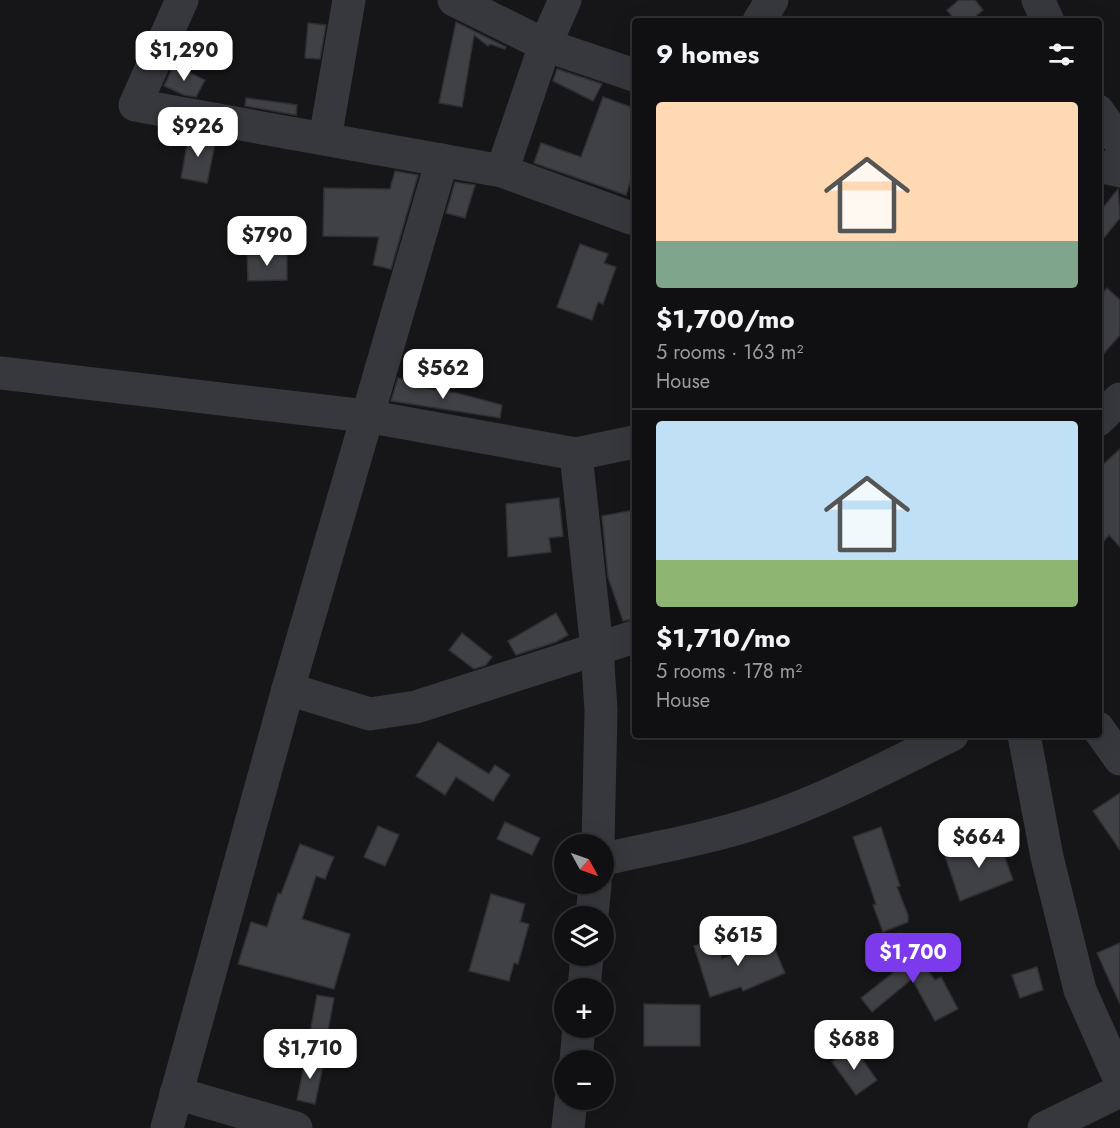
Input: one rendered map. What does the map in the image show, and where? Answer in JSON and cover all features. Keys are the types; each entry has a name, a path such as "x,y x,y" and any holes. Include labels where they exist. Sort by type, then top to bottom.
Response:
{"street":[{"path":"182,0 135,105 502,171 631,218"},
{"path":"325,139 349,0"},
{"path":"454,0 545,45 632,74"},
{"path":"502,171 545,45 565,0"},
{"path":"761,18 772,0"},
{"path":"1038,0 1047,18"},
{"path":"1102,117 1120,142"},
{"path":"167,1128 288,690 441,160"},
{"path":"1102,167 1120,171"},
{"path":"0,373 366,416 576,454 632,442"},
{"path":"1102,416 1120,399"},
{"path":"576,454 597,649 601,710 598,834"},
{"path":"288,690 370,714 416,707 632,638"},
{"path":"1102,734 1120,759"},
{"path":"614,857 755,824 810,803 946,738"},
{"path":"1025,738 1047,857 1080,990 1120,1080"},
{"path":"1044,1128 1120,1091"},
{"path":"176,1093 296,1128"},
{"path":"568,1128 570,1110"}],"building":[{"path":"959,0 975,0 983,10 974,18 954,18 947,10"},
{"path":"456,22 506,47 505,49 490,44 488,46 474,35 462,107 439,103"},
{"path":"308,23 326,25 320,59 305,58"},
{"path":"174,65 205,80 196,97 184,95 164,86"},
{"path":"557,69 602,84 593,101 553,81"},
{"path":"603,97 632,107 632,177 626,195 534,163 541,143 581,157"},
{"path":"246,98 297,105 296,115 245,106"},
{"path":"189,134 216,139 207,183 181,178"},
{"path":"395,171 418,175 391,269 373,265 379,237 323,236 324,188 390,189"},
{"path":"455,182 475,185 465,218 446,213"},
{"path":"1118,189 1120,218 1102,240 1102,209"},
{"path":"580,244 608,254 604,263 616,267 603,304 598,302 592,320 557,307"},
{"path":"287,254 287,280 248,281 247,255"},
{"path":"1107,288 1120,300 1120,335 1102,355 1102,294"},
{"path":"398,378 417,383 416,387 457,393 502,405 500,418 391,401"},
{"path":"1120,449 1120,547 1109,535 1102,543 1102,465"},
{"path":"559,498 563,536 549,538 551,552 508,557 506,504"},
{"path":"632,510 632,619 623,621 608,577 602,516"},
{"path":"556,613 568,635 556,642 516,655 508,641"},
{"path":"462,633 492,657 486,665 474,669 449,650"},
{"path":"438,742 489,774 495,765 510,775 493,801 456,777 445,795 416,776"},
{"path":"1120,793 1120,850 1093,811"},
{"path":"505,822 540,838 532,855 497,839"},
{"path":"378,826 399,835 385,866 364,857"},
{"path":"881,827 900,886 897,887 908,915 908,922 883,932 853,837"},
{"path":"998,838 1013,880 960,901 945,856"},
{"path":"300,844 334,857 325,879 316,876 302,919 350,934 334,989 238,964 251,922 267,927 278,893 281,894"},
{"path":"491,894 525,904 520,922 529,924 518,964 514,963 509,981 469,971"},
{"path":"899,933 935,980 941,977 958,1009 935,1021 912,979 872,1012 861,998 904,964 890,939"},
{"path":"770,938 785,973 743,991 741,987 710,997 694,946 716,939 722,959"},
{"path":"1120,943 1120,1004 1097,953"},
{"path":"1037,967 1043,990 1020,998 1012,975"},
{"path":"317,995 334,998 327,1036 310,1033"},
{"path":"644,1004 700,1005 700,1046 644,1046"},
{"path":"853,1047 877,1080 856,1095 832,1062"},
{"path":"306,1057 324,1061 315,1104 297,1100"}]}
